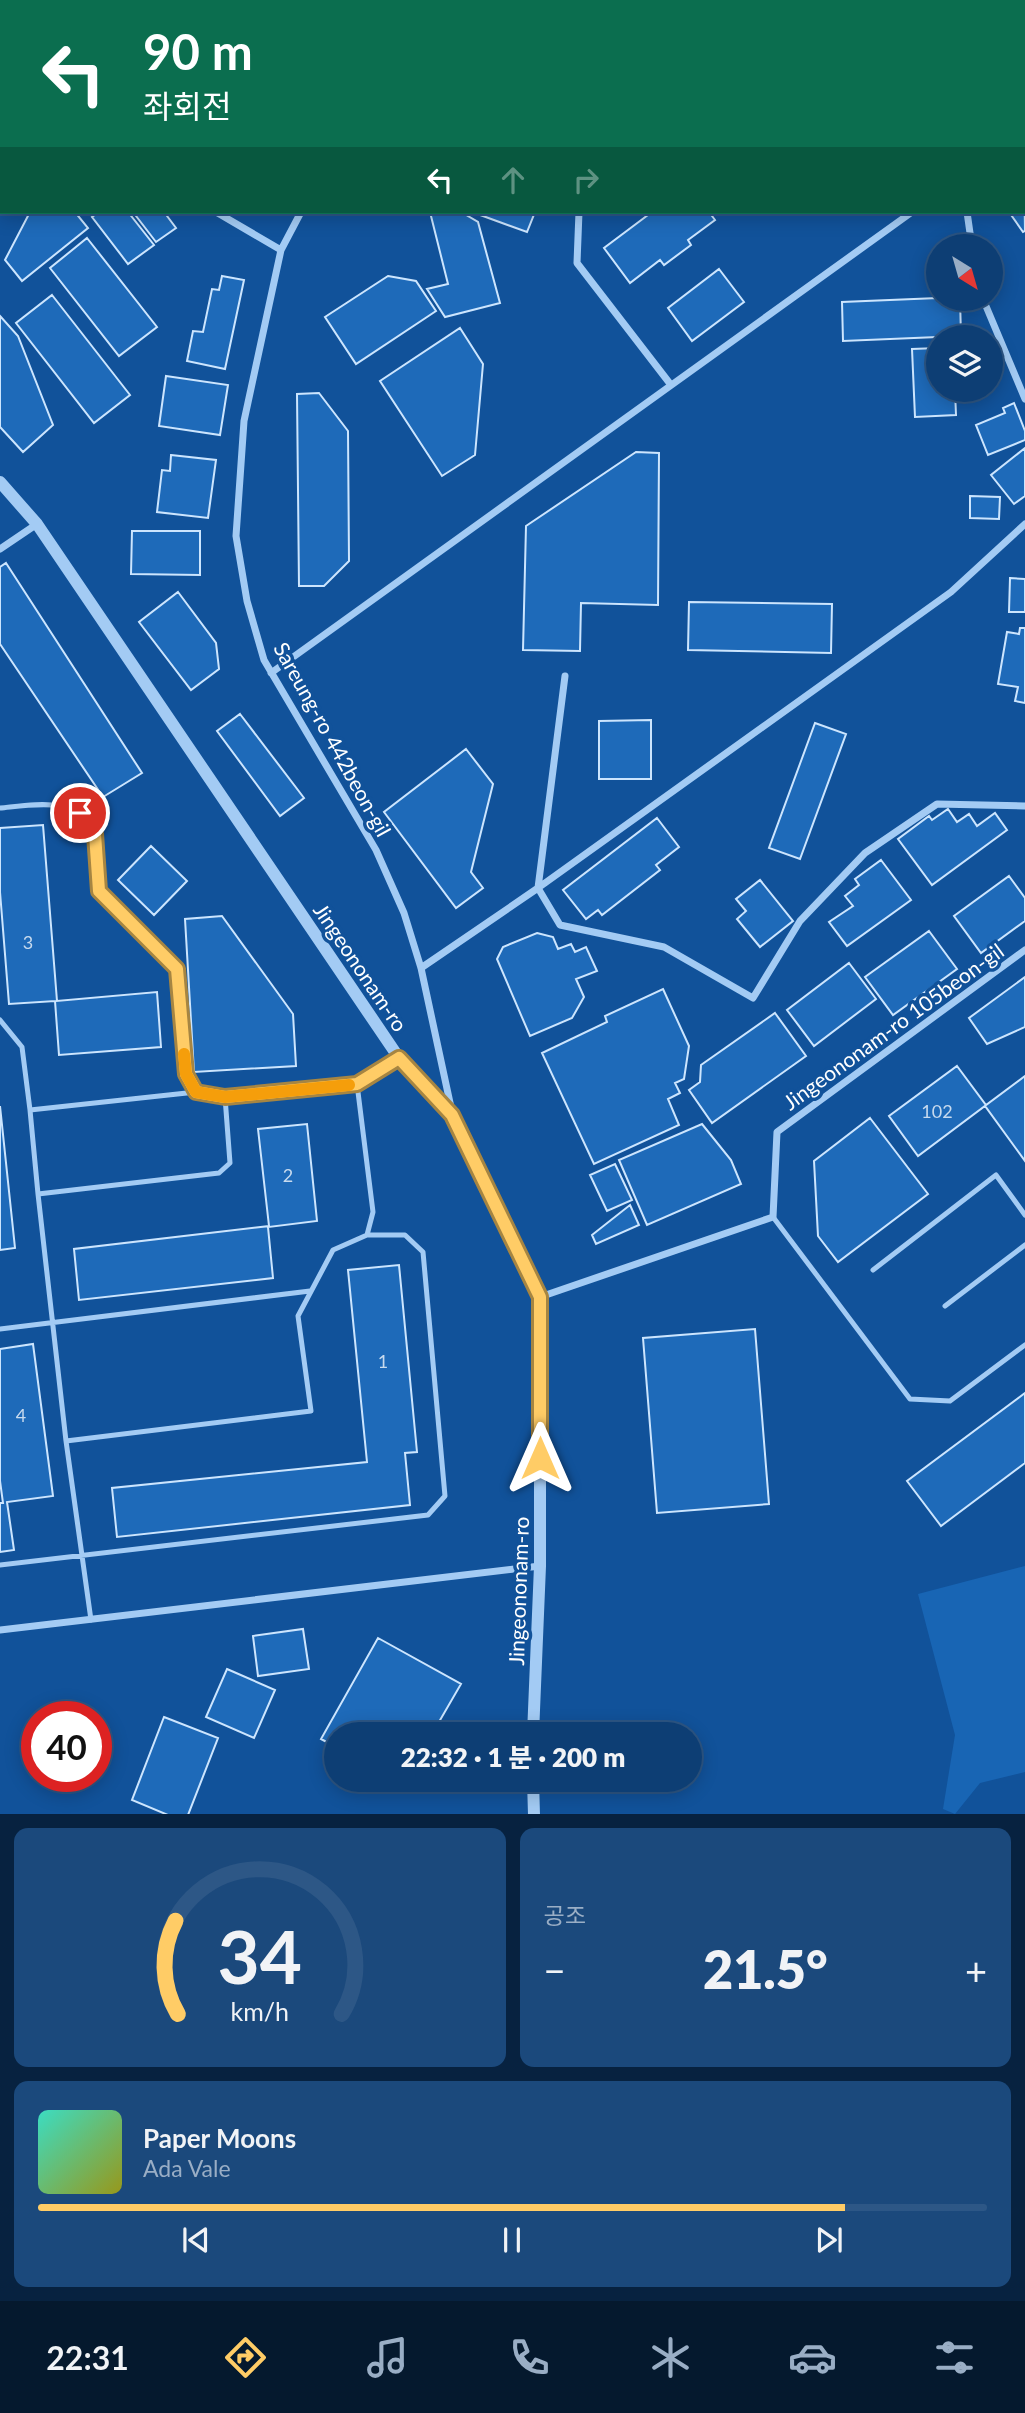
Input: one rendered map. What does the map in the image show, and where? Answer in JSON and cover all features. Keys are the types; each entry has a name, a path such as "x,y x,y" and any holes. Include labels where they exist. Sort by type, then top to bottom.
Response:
{"street":[{"path":"219,214 281,250"},
{"name":"Sareung-ro 442beon-gil","path":"300,214 281,250 244,421 236,536 247,601 264,660 376,850 404,913 421,968 452,1115"},
{"path":"579,214 577,263 671,385"},
{"path":"271,673 909,214"},
{"path":"967,214 970,234"},
{"path":"988,312 1025,399"},
{"name":"Jingeononam-ro","path":"0,482 37,524 399,1058 452,1115 540,1297 540,1566 534,1722"},
{"path":"0,549 37,524"},
{"path":"421,968 538,888 951,592 1025,524"},
{"path":"565,676 538,888 561,925 664,947 754,998 800,920 865,853 937,804 1024,806"},
{"name":"Jingeononam-ro 105beon-gil","path":"773,1217 777,1132 1025,950"},
{"path":"540,1297 773,1217"},
{"path":"0,1630 540,1566"},
{"path":"533,1792 534,1814"}],"lane":[{"path":"0,808 52,803 80,813 95,834 99,891 177,969 186,1074 196,1092"},
{"path":"0,1020 22,1047 66,1441 91,1620"},
{"path":"30,1110 196,1092 225,1097 357,1084 399,1058"},
{"path":"357,1084 373,1212 367,1235"},
{"path":"38,1194 219,1173 230,1163 225,1097"},
{"path":"873,1270 996,1175 1025,1215"},
{"path":"773,1217 909,1399 950,1401 1025,1345"},
{"path":"0,1565 428,1515 445,1496 423,1252 405,1234 367,1235 333,1250 298,1316 311,1412 66,1441"},
{"path":"945,1306 1025,1245"},
{"path":"0,1329 310,1291"}],"shaded area":[{"path":"1025,1566 1025,1772 980,1783 955,1814 943,1809 955,1735 918,1594"}],"building":[{"path":"29,214 77,214 88,228 22,281 5,260"},
{"path":"96,214 130,214 154,245 128,264 92,217"},
{"path":"135,214 166,214 176,228 156,242"},
{"path":"430,214 464,214 478,222 500,303 445,317 427,289 448,284"},
{"path":"478,214 534,214 527,232"},
{"path":"649,214 710,214 715,220 688,240 691,245 664,265 660,260 630,283 604,248"},
{"path":"1010,214 1025,214 1023,232"},
{"path":"87,238 157,327 119,356 50,268"},
{"path":"719,269 744,302 692,341 668,308"},
{"path":"222,276 244,280 225,369 187,361 193,331 203,332 212,289 219,290"},
{"path":"388,276 416,281 436,311 356,364 325,317"},
{"path":"52,295 130,395 94,423 16,323"},
{"path":"926,298 926,312 960,312 961,325 926,325 926,337 843,341 842,302"},
{"path":"0,316 18,336 53,425 23,452 0,427"},
{"path":"460,328 483,364 475,455 442,476 380,381"},
{"path":"926,348 926,402 955,402 956,415 915,417 912,349"},
{"path":"166,376 228,385 220,435 159,426"},
{"path":"319,393 348,431 349,561 324,586 299,586 297,394"},
{"path":"1014,403 1025,431 1025,440 988,455 976,425 1005,413 1003,408"},
{"path":"1025,448 1025,496 1014,504 991,475"},
{"path":"636,452 659,453 658,605 581,603 580,651 523,650 526,526"},
{"path":"171,455 216,460 208,518 157,512 162,470 170,471"},
{"path":"970,496 1000,497 999,519 970,518"},
{"path":"132,531 200,531 200,575 131,574"},
{"path":"6,563 142,773 103,797 0,644 0,567"},
{"path":"1010,578 1025,579 1025,612 1009,612"},
{"path":"178,592 216,643 219,669 191,690 139,622"},
{"path":"689,602 832,604 831,653 688,650"},
{"path":"1020,628 1025,628 1025,703 1015,701 1018,687 998,684 1007,632 1019,634"},
{"path":"240,714 304,798 280,816 217,731"},
{"path":"651,720 651,779 599,779 599,721"},
{"path":"815,723 846,734 800,859 769,848"},
{"path":"466,749 493,784 471,872 483,888 456,908 384,812"},
{"path":"948,809 957,822 969,814 977,826 995,813 1007,830 932,885 898,839 929,816 932,820"},
{"path":"657,818 679,847 656,865 660,870 602,915 598,910 586,919 563,890"},
{"path":"43,825 57,1001 157,992 161,1047 59,1055 55,1001 9,1004 0,892 0,828"},
{"path":"151,846 187,881 154,915 118,880"},
{"path":"881,860 911,900 847,946 829,922 853,906 845,896 859,885 855,879"},
{"path":"1009,876 1025,898 1025,921 981,953 954,916"},
{"path":"760,880 793,921 760,947 737,919 746,911 736,899"},
{"path":"222,916 293,1014 296,1066 194,1072 185,919"},
{"path":"929,931 957,969 893,1015 865,977"},
{"path":"537,933 553,937 558,949 571,944 575,952 586,947 597,971 576,979 584,997 572,1018 530,1036 497,959 503,947"},
{"path":"849,963 876,999 814,1046 787,1010"},
{"path":"1025,977 1025,1027 987,1044 969,1018"},
{"path":"663,989 689,1046 684,1079 675,1083 680,1093 668,1099 679,1125 594,1164 542,1053 607,1022 605,1016"},
{"path":"775,1013 806,1056 712,1123 689,1090 700,1082 701,1065"},
{"path":"957,1066 986,1105 1025,1076 1025,1161 985,1106 918,1156 889,1116"},
{"path":"0,1106 15,1248 0,1250"},
{"path":"870,1118 928,1194 838,1262 818,1236 814,1161"},
{"path":"307,1124 317,1221 268,1227 273,1278 79,1300 74,1249 269,1226 258,1129"},
{"path":"702,1124 731,1160 741,1184 647,1225 619,1160"},
{"path":"615,1164 632,1200 607,1211 590,1175"},
{"path":"630,1205 639,1225 596,1244 592,1235"},
{"path":"399,1265 417,1452 405,1453 410,1505 117,1537 112,1488 367,1462 348,1270"},
{"path":"755,1329 769,1504 657,1513 643,1338"},
{"path":"33,1344 53,1496 7,1502 14,1550 0,1552 0,1503 3,1503 0,1481 0,1349"},
{"path":"1025,1393 1025,1463 941,1526 907,1481"},
{"path":"303,1629 309,1669 258,1676 253,1636"},
{"path":"378,1638 461,1684 439,1722 331,1722"},
{"path":"227,1669 275,1690 254,1738 206,1717"},
{"path":"164,1717 218,1738 188,1814 166,1814 132,1800"}],"slow traffic":[{"path":"184,1054 186,1074 196,1092 225,1097 349,1085"}],"route":[{"path":"80,813 95,834 99,891 177,969 186,1074 196,1092 225,1097 357,1084 399,1058 452,1115 540,1297 540,1458"}]}
